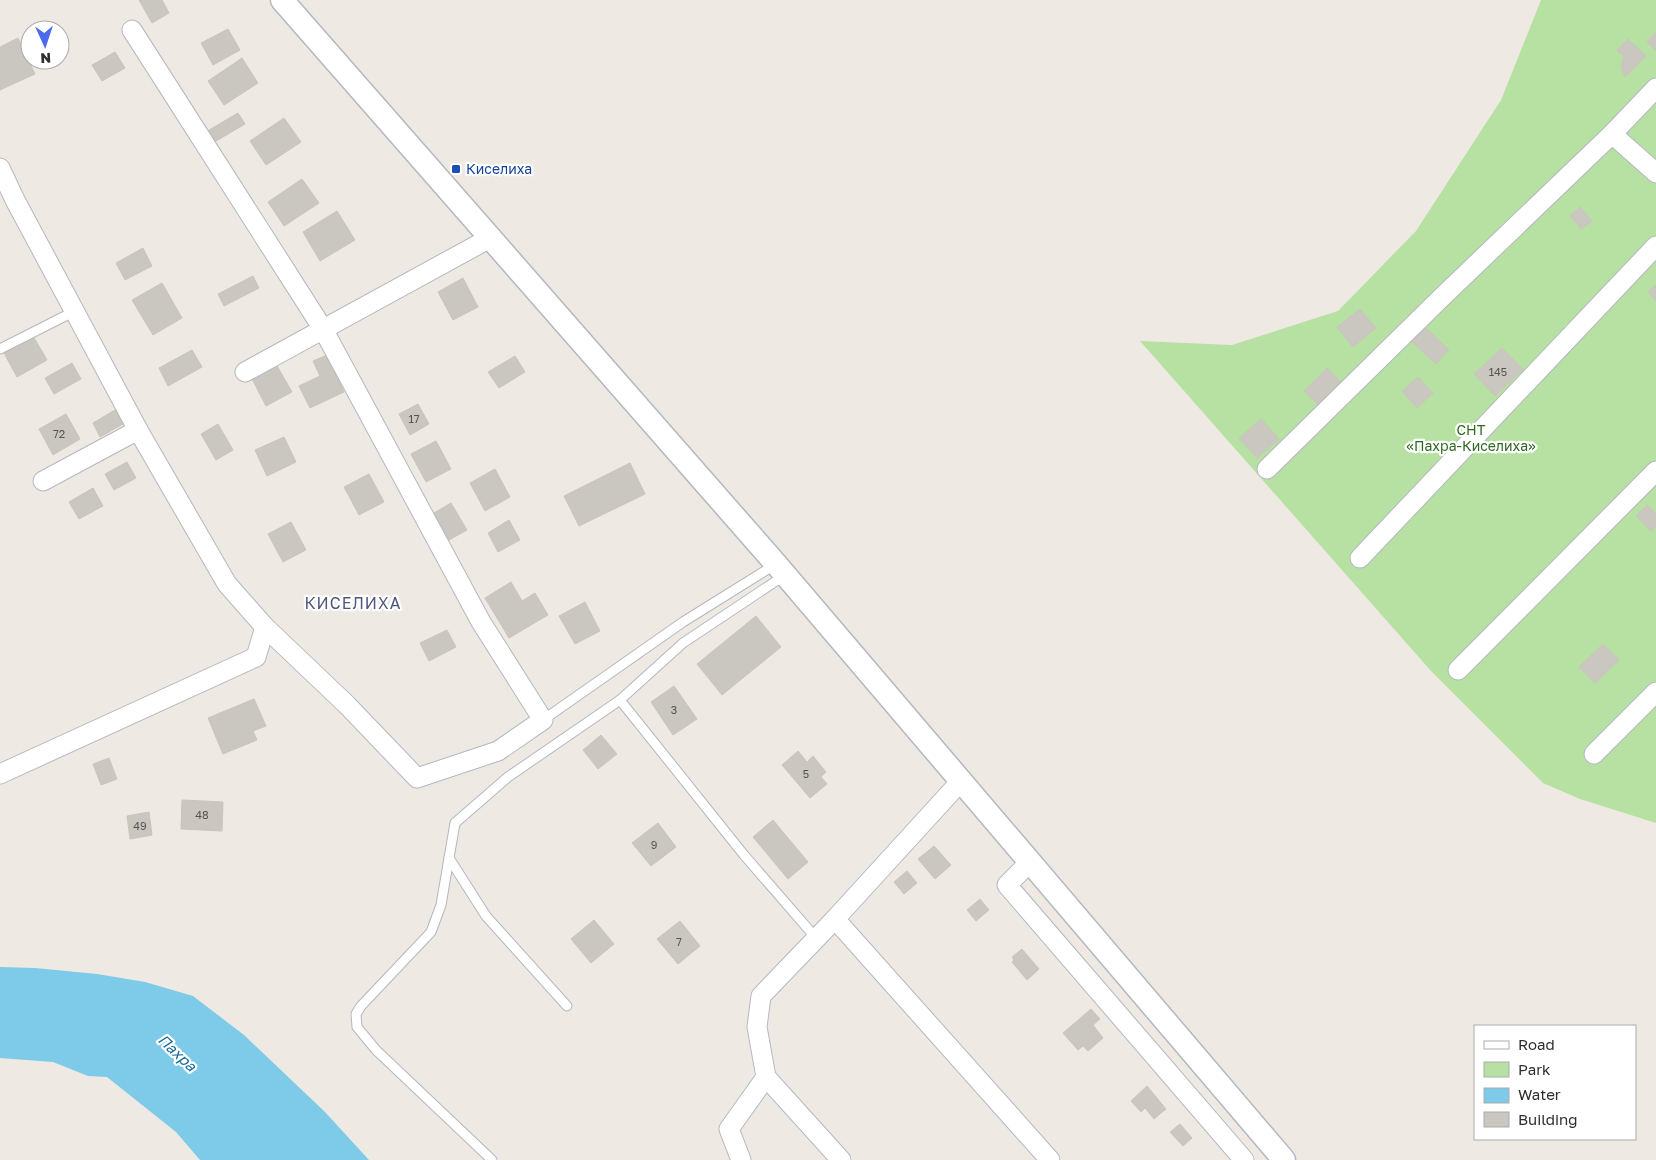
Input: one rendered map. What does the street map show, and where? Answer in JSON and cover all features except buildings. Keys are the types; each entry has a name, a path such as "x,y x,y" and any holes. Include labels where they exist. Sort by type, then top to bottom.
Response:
{"street":[{"path":"282,0 781,570 1284,1160"},
{"path":"0,168 138,430 227,584 265,627 347,705 418,778 498,751 543,720 481,622 323,329 132,30"},
{"path":"1267,469 1612,134 1656,88"},
{"path":"1612,134 1656,173"},
{"path":"244,372 490,238"},
{"path":"1360,558 1656,246"},
{"path":"43,481 138,430"},
{"path":"1458,670 1656,472"},
{"path":"0,774 256,657 265,627"},
{"path":"1594,754 1656,692"},
{"path":"842,1160 766,1077 757,1027 761,996 835,920 961,781"},
{"path":"1030,862 1007,885 1244,1160"},
{"path":"835,920 1050,1160"},
{"path":"741,1160 729,1129 766,1077"}],"lane":[{"path":"0,349 75,311"},
{"path":"492,1160 376,1050 358,1027 356,1014 361,1006 431,932 441,905 455,823 508,777 620,700 683,643 781,570"},
{"path":"543,720 683,622 781,570"},
{"path":"620,700 744,855 816,938"},
{"path":"449,858 486,916 567,1006"}],"green space":[{"name":"СНТ «Пахра-Киселиха»","path":"1541,0 1656,0 1656,823 1580,799 1543,783 1431,671 1140,341 1232,345 1338,311 1416,231 1501,100"}],"water":[{"name":"Пахра","path":"0,967 35,968 97,974 145,982 193,996 244,1035 325,1112 369,1160 200,1160 176,1132 107,1077 88,1076 53,1062 0,1058"}],"place":[{"name":"Киселиха","path":"456,169"}],"district":[{"name":"КИСЕЛИХА","path":"353,603"}]}
